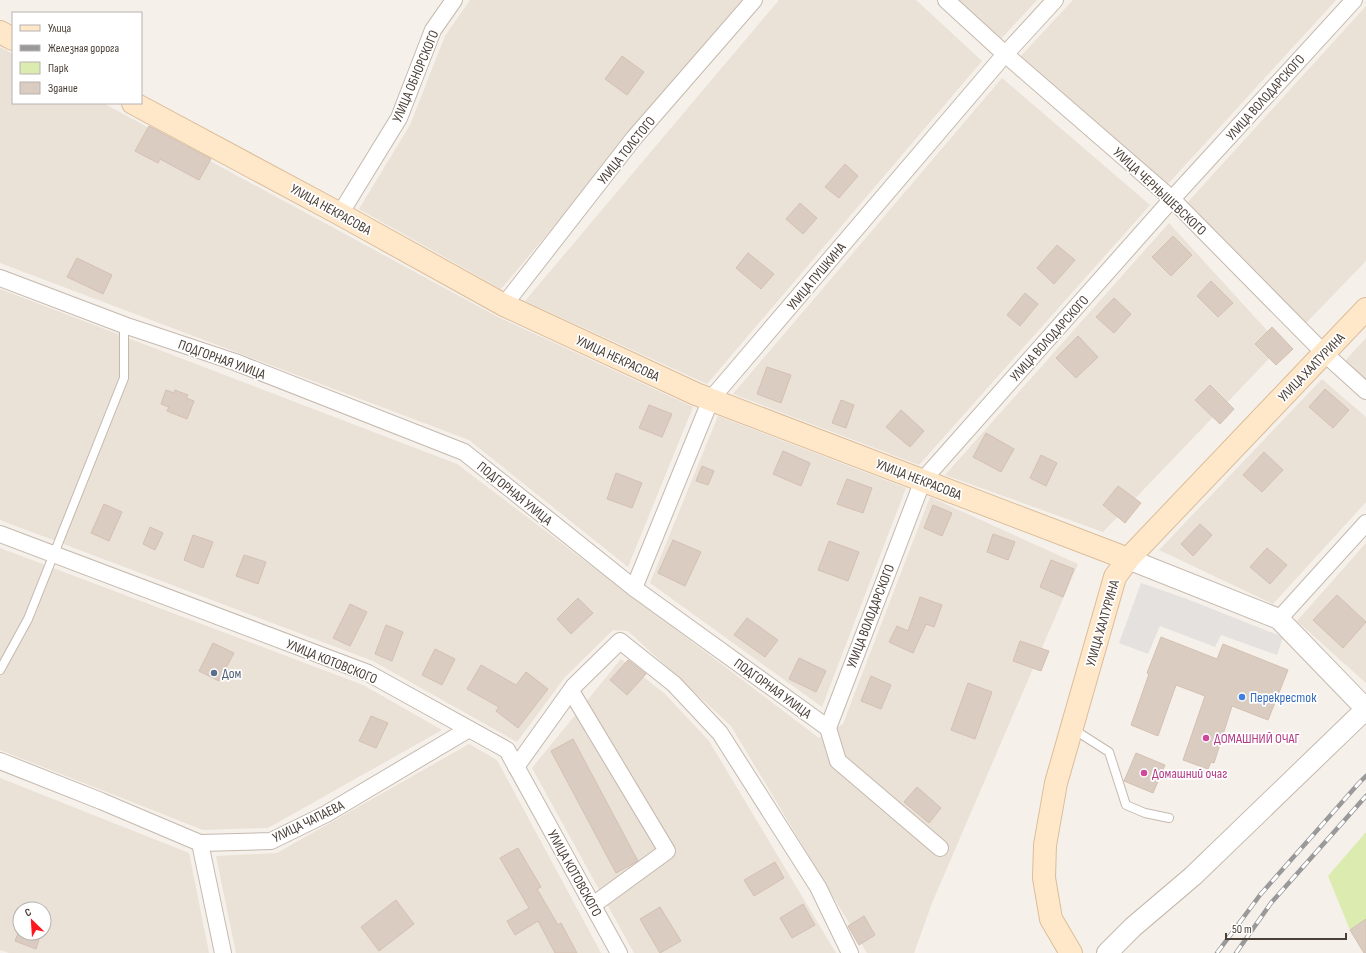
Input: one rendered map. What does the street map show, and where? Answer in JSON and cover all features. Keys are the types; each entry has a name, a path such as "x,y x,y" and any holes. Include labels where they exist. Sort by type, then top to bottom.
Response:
{"main road":[{"path":"0,32 12,38"},
{"name":"УЛИЦА НЕКРАСОВА","path":"135,104 340,214 504,305 711,399 1128,559"},
{"name":"УЛИЦА ХАЛТУРИНА","path":"1071,953 1051,919 1044,878 1045,845 1056,783 1115,576 1128,559 1366,309"}],"street":[{"name":"УЛИЦА ОБНОРСКОГО","path":"340,214 398,118 433,30 454,0"},
{"name":"УЛИЦА ТОЛСТОГО","path":"504,305 634,138 754,0"},
{"name":"УЛИЦА ЧЕРНЫШЕВСКОГО","path":"946,0 1005,54 1172,199 1324,353 1366,391"},
{"name":"УЛИЦА ПУШКИНА","path":"634,588 711,399 1005,54 1055,0"},
{"name":"УЛИЦА ВОЛОДАРСКОГО","path":"828,728 923,480 1172,199 1354,0"},
{"name":"ПОДГОРНАЯ УЛИЦА","path":"0,278 124,325 235,362 464,452 634,588 828,728"},
{"path":"1279,618 1366,523"},
{"name":"УЛИЦА КОТОВСКОГО","path":"0,534 368,673 507,750 619,953"},
{"path":"1107,953 1133,927 1193,876 1366,709 1279,618 1128,559"},
{"path":"516,767 574,686 620,641 674,684 720,733 818,887 850,953"},
{"path":"571,691 667,851 593,905"},
{"path":"828,728 838,761 940,848"},
{"name":"УЛИЦА ЧАПАЕВА","path":"0,761 200,843 271,841 326,814 469,729"},
{"path":"200,843 223,953"}],"lane":[{"path":"0,670 28,619 124,378 124,325"},
{"path":"1072,728 1109,752 1126,805 1145,813 1169,818"}],"shaded area":[{"path":"470,0 744,0 501,289 359,209 410,125 445,36"},
{"path":"779,0 916,0 982,61 707,384 525,301"},
{"path":"955,0 1037,0 999,41"},
{"path":"1073,0 1336,0 1167,185 1019,58"},
{"path":"1366,6 1366,261 1306,323 1187,203"},
{"path":"0,47 12,53 12,104 105,104 498,317 693,407 628,567 469,440 0,263"},
{"path":"1002,78 1150,205 919,465 733,394"},
{"path":"1169,223 1281,346 1103,532 945,475"},
{"path":"0,289 457,464 819,738 843,724 930,497 1078,564 932,903 914,953 867,953 731,726 628,631 613,630 565,677 517,742 373,661 0,520"},
{"path":"1366,338 1366,383 1343,363"},
{"path":"1322,379 1366,417 1366,502 1273,604 1159,550"},
{"path":"718,416 906,488 822,707 650,583"},
{"path":"1366,543 1366,683 1297,621"},
{"path":"0,548 363,685 442,730 268,828 203,830 0,750"},
{"path":"1141,583 1187,599 1283,637 1277,655 1221,635 1215,647 1160,626 1148,654 1119,643"},
{"path":"621,659 665,694 709,741 836,953 634,953 532,768"},
{"path":"469,744 497,760 601,953 236,953 216,856 277,853"},
{"path":"0,778 189,853 209,953 9,953 0,950"}],"green space":[{"path":"1366,832 1366,953 1364,953 1350,930 1328,876"}],"building":[{"path":"622,56 644,72 627,95 605,79"},
{"path":"149,126 211,159 199,180 160,159 158,163 135,151"},
{"path":"845,164 858,176 839,198 825,187"},
{"path":"800,203 817,218 803,234 786,219"},
{"path":"1173,236 1192,255 1171,276 1152,257"},
{"path":"1057,245 1075,260 1054,284 1037,268"},
{"path":"748,253 774,274 761,289 736,268"},
{"path":"77,258 112,275 103,294 67,277"},
{"path":"1211,281 1233,303 1218,317 1197,296"},
{"path":"1025,293 1038,304 1020,326 1007,315"},
{"path":"1114,298 1131,314 1114,333 1096,317"},
{"path":"1272,327 1293,349 1276,365 1255,344"},
{"path":"1078,336 1098,357 1076,378 1056,358"},
{"path":"767,367 791,375 781,403 757,394"},
{"path":"1210,385 1234,409 1220,424 1195,400"},
{"path":"1325,389 1349,410 1333,428 1309,407"},
{"path":"166,390 174,393 175,390 188,395 186,398 194,401 187,419 167,411 169,407 161,404"},
{"path":"841,400 854,405 846,428 832,423"},
{"path":"649,405 672,414 662,437 639,428"},
{"path":"901,410 924,431 910,447 886,427"},
{"path":"986,433 1014,449 1001,472 973,457"},
{"path":"783,451 810,463 801,486 773,474"},
{"path":"1264,452 1283,470 1262,492 1243,475"},
{"path":"1041,455 1057,463 1046,486 1030,478"},
{"path":"702,466 714,471 708,485 696,481"},
{"path":"616,473 642,483 632,508 607,499"},
{"path":"847,479 872,488 863,513 837,504"},
{"path":"1118,486 1141,503 1125,523 1103,505"},
{"path":"104,504 122,512 109,541 91,533"},
{"path":"933,505 952,513 942,536 924,528"},
{"path":"1200,524 1212,535 1193,556 1181,544"},
{"path":"150,527 163,533 155,550 143,544"},
{"path":"993,534 1015,542 1008,560 987,552"},
{"path":"193,535 213,542 203,568 184,560"},
{"path":"673,540 701,552 685,586 658,573"},
{"path":"829,541 859,552 848,581 818,570"},
{"path":"1267,548 1287,565 1270,584 1250,567"},
{"path":"244,555 266,562 258,584 236,576"},
{"path":"1051,560 1074,569 1063,597 1040,587"},
{"path":"1337,595 1366,622 1343,648 1313,620"},
{"path":"920,597 942,605 934,627 926,624 913,653 889,642 897,626 908,631"},
{"path":"578,598 593,613 571,634 557,619"},
{"path":"350,604 367,612 350,646 333,638"},
{"path":"747,618 778,640 765,657 734,635"},
{"path":"386,625 403,632 392,661 375,654"},
{"name":"Перекресток","path":"1161,637 1217,659 1223,644 1288,670 1268,720 1232,706 1214,763 1211,762 1208,769 1183,760 1205,696 1176,685 1158,736 1131,725 1149,674 1147,673"},
{"path":"1020,641 1049,651 1041,671 1013,661"},
{"path":"213,643 234,653 219,681 199,671"},
{"path":"435,649 455,659 442,685 422,675"},
{"path":"799,658 826,671 816,692 789,679"},
{"path":"628,660 646,674 627,695 610,680"},
{"path":"481,665 516,685 526,672 548,689 518,728 496,711 499,707 467,689"},
{"path":"871,676 891,685 881,709 861,701"},
{"path":"968,683 992,692 975,739 951,730"},
{"path":"371,716 388,723 376,748 359,741"},
{"path":"573,739 638,861 616,873 551,751"},
{"name":"Домашний очаг","path":"1136,753 1165,765 1153,793 1124,781"},
{"path":"917,787 941,808 929,823 904,802"},
{"path":"518,848 541,887 537,889 558,925 561,923 577,953 555,953 538,921 515,935 507,921 529,908 500,858"},
{"path":"775,862 784,878 754,896 744,880"},
{"path":"396,900 414,924 379,951 361,927"},
{"path":"803,904 815,925 792,938 780,918"},
{"path":"660,907 681,941 660,953 640,919"},
{"path":"864,916 875,935 859,945 848,926"},
{"path":"1366,919 1366,953 1364,953 1350,930"},
{"path":"15,941 38,941 36,949"}],"railway":[{"path":"1217,953 1260,895 1366,776"},
{"path":"1236,953 1271,903 1366,796"}],"place":[{"name":"Дом","path":"214,673"},
{"name":"Перекресток","path":"1242,697"},
{"name":"ДОМАШНИЙ ОЧАГ","path":"1206,738"},
{"name":"Домашний очаг","path":"1144,773"}]}
